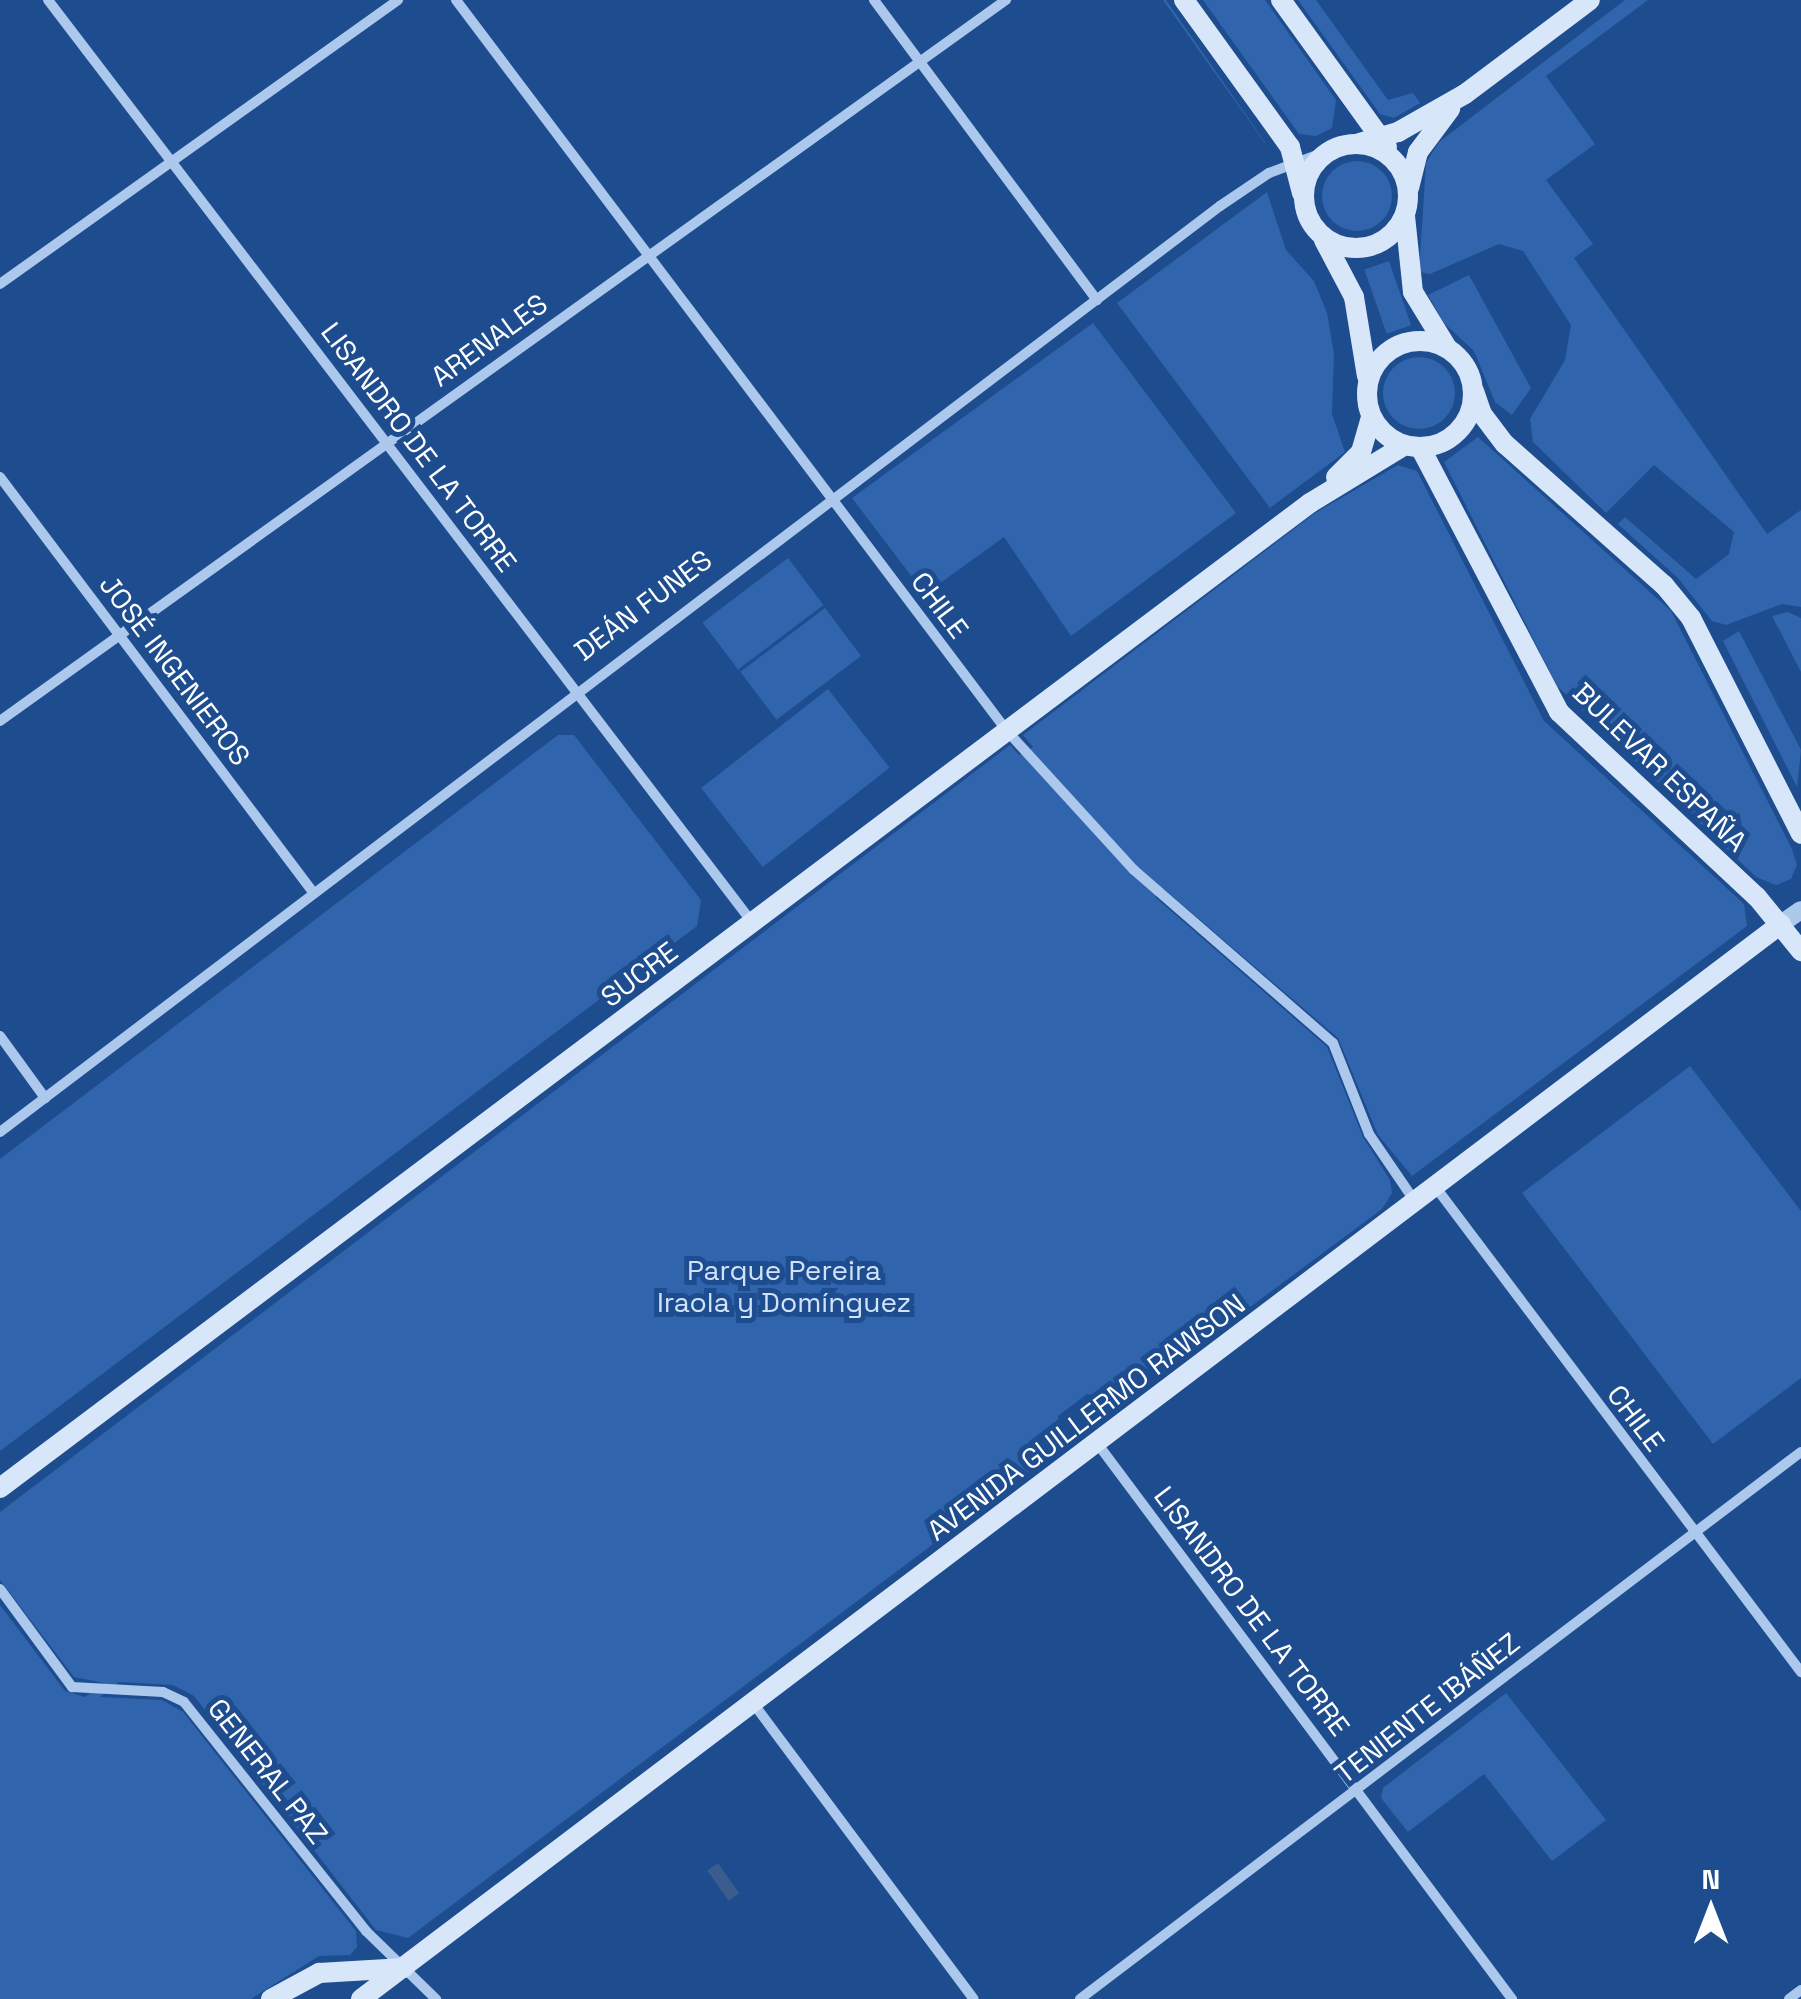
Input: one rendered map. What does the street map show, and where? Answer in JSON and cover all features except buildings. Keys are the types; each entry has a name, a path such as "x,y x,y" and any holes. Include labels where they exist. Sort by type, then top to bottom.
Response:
{"main road":[{"path":"1184,0 1294,162 1305,208 1354,297 1371,416 1412,446 1459,430 1474,391"},
{"path":"1281,0 1399,165 1408,192 1405,216 1413,292 1447,347 1470,374 1482,414 1505,444 1664,585 1692,618 1801,834"},
{"name":"DEÁN FUNES","path":"1346,146 1381,138 1466,94 1590,0"},
{"name":"DEÁN FUNES","path":"1408,192 1427,136 1466,94"},
{"path":"1305,208 1312,169 1346,146 1380,150 1399,165"},
{"path":"1320,234 1342,246 1367,247 1390,236 1405,216"},
{"path":"1367,382 1374,366 1398,344 1415,340 1447,347"},
{"name":"SUCRE","path":"1310,503 1361,452 1371,416"},
{"name":"SUCRE","path":"0,1488 1310,503 1412,446"},
{"name":"BULEVAR ESPAÑA","path":"1412,446 1559,712 1781,924 1801,951"},
{"name":"AVENIDA GUILLERMO RAWSON","path":"362,1999 1781,924"},
{"path":"271,1999 318,1973 404,1968"}],"street":[{"name":"LISANDRO DE LA TORRE","path":"48,0 752,922"},
{"path":"0,284 398,0"},
{"name":"CHILE","path":"456,0 1007,731 1134,870 1333,1043 1369,1134 1416,1204"},
{"path":"874,0 1096,300"},
{"name":"ARENALES","path":"0,721 645,254 1006,0"},
{"name":"DEÁN FUNES","path":"0,1132 830,497 1220,206 1294,162 1346,146"},
{"name":"JOSÉ INGENIEROS","path":"0,477 313,892"},
{"name":"AVENIDA GUILLERMO RAWSON","path":"1781,924 1801,910"},
{"path":"0,1036 45,1098"},
{"name":"CHILE","path":"1436,1188 1801,1672"},
{"name":"LISANDRO DE LA TORRE","path":"1097,1443 1512,1999"},
{"name":"TENIENTE IBÁÑEZ","path":"1080,1999 1801,1452"},
{"name":"GENERAL PAZ","path":"0,1589 72,1686 163,1692 184,1702 366,1931 436,1999"},
{"path":"753,1704 974,1999"},
{"path":"1789,1999 1801,1990"}],"green space":[{"path":"1166,0 1267,145 1265,143"},
{"path":"1203,0 1265,0 1336,100 1332,128 1316,136 1299,134"},
{"path":"1298,0 1316,0 1388,100 1413,93 1420,103 1394,118 1380,114"},
{"path":"1625,0 1648,0 1546,76 1595,144 1546,180 1593,244 1574,258 1767,534 1801,510 1801,607 1782,604 1726,625 1712,621 1678,578 1618,524 1625,517 1696,579 1729,554 1734,532 1654,465 1606,513 1533,442 1530,419 1565,360 1571,325 1523,251 1499,244 1430,274 1419,272 1426,163 1439,142"},
{"path":"1357,161 1371,163 1382,171 1390,182 1390,210 1382,221 1371,229 1357,231 1343,229 1332,221 1324,210 1322,196 1324,182 1332,171 1343,163"},
{"path":"1267,192 1286,250 1314,281 1327,313 1334,354 1332,414 1345,452 1270,508 1117,303"},
{"path":"1389,261 1411,325 1387,334 1364,269"},
{"path":"1469,275 1531,388 1512,415 1495,402 1474,351 1444,323 1428,295"},
{"path":"1093,323 1236,513 1071,636 1004,537 925,594 852,498"},
{"path":"1419,357 1433,359 1445,367 1453,379 1453,407 1445,419 1433,427 1419,429 1405,427 1393,419 1385,407 1383,393 1385,379 1393,367 1405,359"},
{"path":"1478,437 1671,611 1792,849 1797,865 1791,879 1776,885 1756,877 1557,686 1444,462"},
{"name":"Parque Pereira Iraola y Domínguez","path":"1398,465 1417,471 1544,721 1744,904 1747,926 1412,1176 1378,1135 1338,1038 1164,889 1155,897 1327,1047 1363,1137 1390,1180 1392,1193 1382,1209 1183,1357 1163,1357 1108,1397 1087,1394 1058,1416 1060,1449 408,1938 376,1930 194,1696 173,1685 119,1682 100,1697 162,1700 183,1712 356,1931 357,1947 350,1955 319,1956 251,1999 0,1999 0,1605 65,1691 85,1697 104,1683 74,1677 0,1580 0,1512 1010,745 1019,755 1033,747 1023,735 1315,513"},
{"path":"788,558 824,605 738,670 703,622"},
{"path":"825,608 861,656 776,720 740,672"},
{"path":"1788,612 1801,618 1801,672 1772,616"},
{"path":"1739,631 1801,750 1797,787 1723,641"},
{"path":"828,689 890,768 763,867 701,788"},
{"path":"558,735 574,735 701,900 697,926 0,1451 0,1159"},
{"path":"1690,1066 1801,1211 1801,1378 1713,1444 1522,1193"},
{"path":"1506,1693 1606,1820 1552,1861 1484,1774 1408,1832 1381,1798 1383,1788"}],"shaded area":[{"path":"718,1863 739,1893 729,1901 707,1870"}]}
